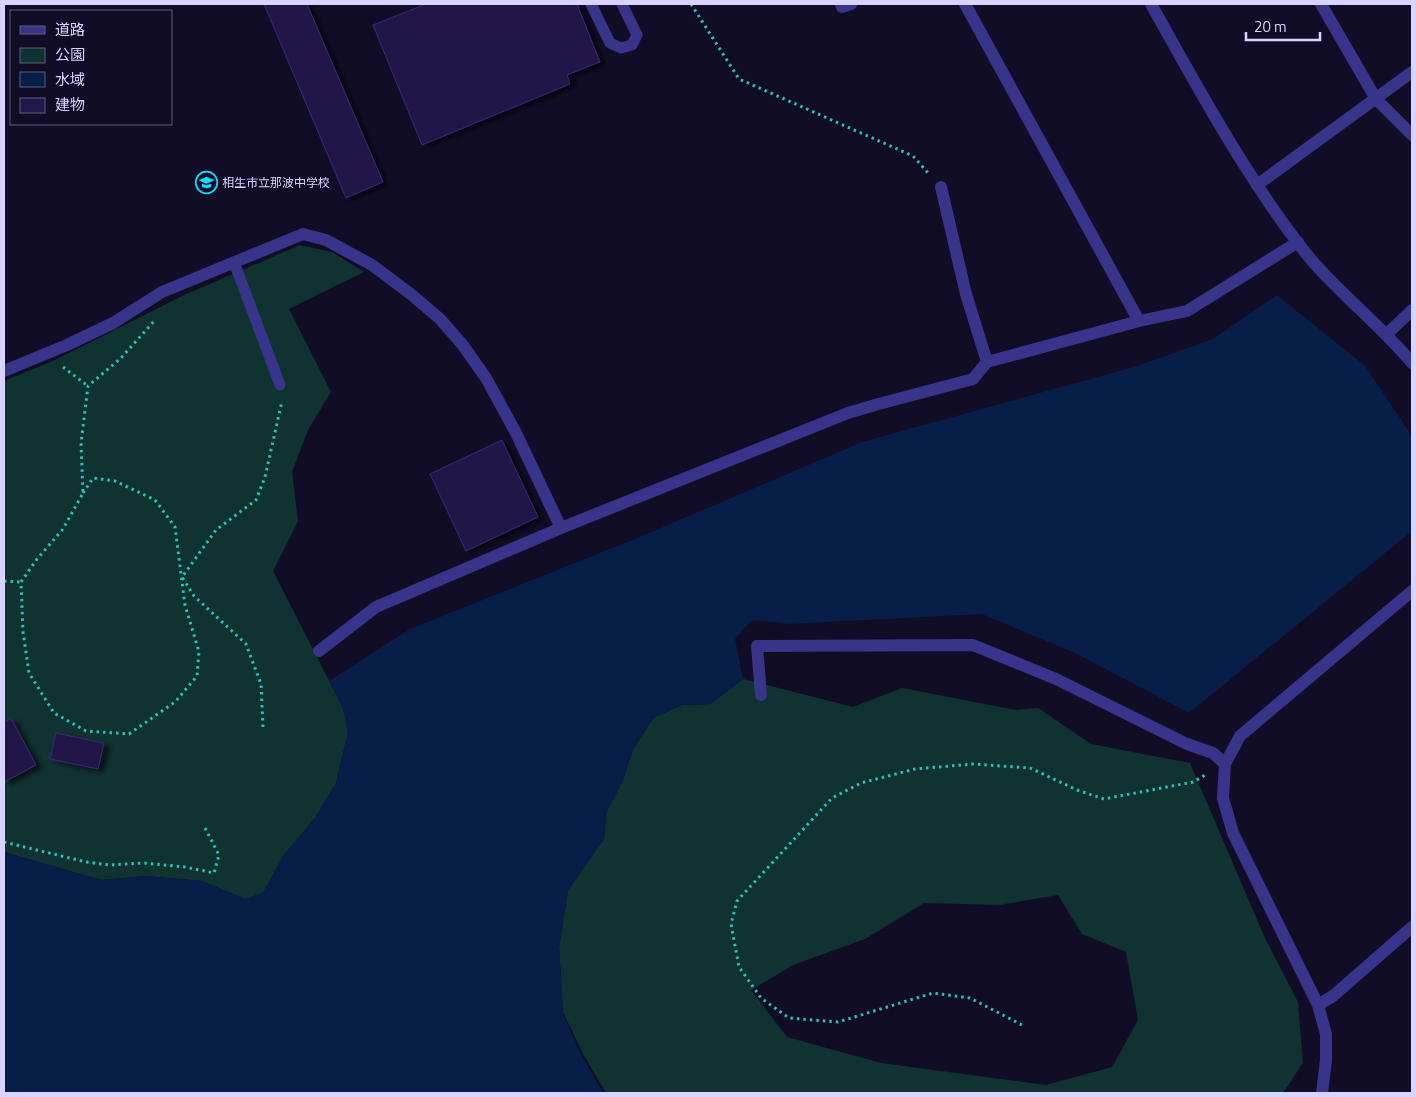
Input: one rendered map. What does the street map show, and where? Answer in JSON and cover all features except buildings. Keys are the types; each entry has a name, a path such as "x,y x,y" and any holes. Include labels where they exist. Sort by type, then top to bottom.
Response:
{"street":[{"path":"841,4 842,7 851,4"},
{"path":"965,4 1139,321"},
{"path":"1151,4 1221,128 1277,216 1314,263 1387,334 1412,363"},
{"path":"1321,4 1376,98 1412,134"},
{"path":"1257,185 1412,72"},
{"path":"942,187 966,294 987,362"},
{"path":"4,371 47,354 112,323 162,292 234,262 303,234 326,240 372,265 412,295 440,319 462,344 486,378 516,433 561,528"},
{"path":"319,651 376,607 561,528 848,413 973,378 987,362 1139,321 1187,311 1298,242"},
{"path":"1387,334 1412,310"},
{"path":"1322,1093 1326,1060 1326,1034 1318,1005 1233,833 1223,798 1225,764 1240,736 1412,591"},
{"path":"761,695 757,646 973,645 1056,679 1187,744 1212,753 1225,764"},
{"path":"1318,1005 1333,996 1412,927"}],"lane":[{"path":"592,4 610,43 621,48 632,45 637,35 622,4"},
{"path":"234,262 280,385"}],"path":[{"path":"691,4 739,79 913,156 942,187"},
{"path":"83,493 81,443 88,386 120,358 158,318 162,292"},
{"path":"47,354 88,386"},
{"path":"182,577 216,530 256,500 265,477 284,396 280,385"},
{"path":"93,478 114,481 155,500 175,527 185,605 199,652 197,676 175,702 129,734 86,731 54,713 29,673 23,632 21,582 63,529 83,493 93,478"},
{"path":"182,577 194,596 246,644 260,684 262,727"},
{"path":"4,581 21,582"},
{"path":"1022,1026 970,998 933,992 838,1022 789,1018 760,998 739,967 731,924 737,901 832,798 861,784 915,769 973,764 1030,768 1078,790 1104,799 1193,782 1225,764"},
{"path":"4,842 86,862 109,865 144,863 214,873 219,855 205,828"}],"green space":[{"path":"300,245 332,252 364,272 289,309 331,392 308,430 292,472 298,521 273,571 343,708 348,733 336,783 315,818 284,855 263,893 245,899 202,881 146,876 101,880 4,852 4,381 55,360 182,296"},
{"path":"743,679 853,707 902,688 1016,710 1038,708 1091,744 1190,763 1264,936 1298,1002 1303,1063 1283,1093 606,1093 583,1054 563,1012 559,948 568,890 604,839 606,813 622,782 633,749 653,718 682,705 710,704","holes":["1058,895 1082,934 1126,952 1138,1020 1112,1067 1046,1085 881,1063 787,1037 751,990 793,965 865,939 924,903 999,905"]}],"water":[{"path":"1277,295 1365,366 1412,436 1412,531 1189,713 1075,653 982,614 789,624 752,620 735,639 743,679 710,704 682,705 653,718 633,749 622,782 606,813 604,839 568,890 559,948 563,1013 582,1056 603,1093 4,1093 4,852 101,880 146,876 202,881 245,899 263,893 284,855 315,818 336,783 348,733 343,708 329,681 410,629 635,539 862,442 1137,366 1213,339"}],"place":[{"name":"相生市立那波中学校","path":"206,183"}]}
